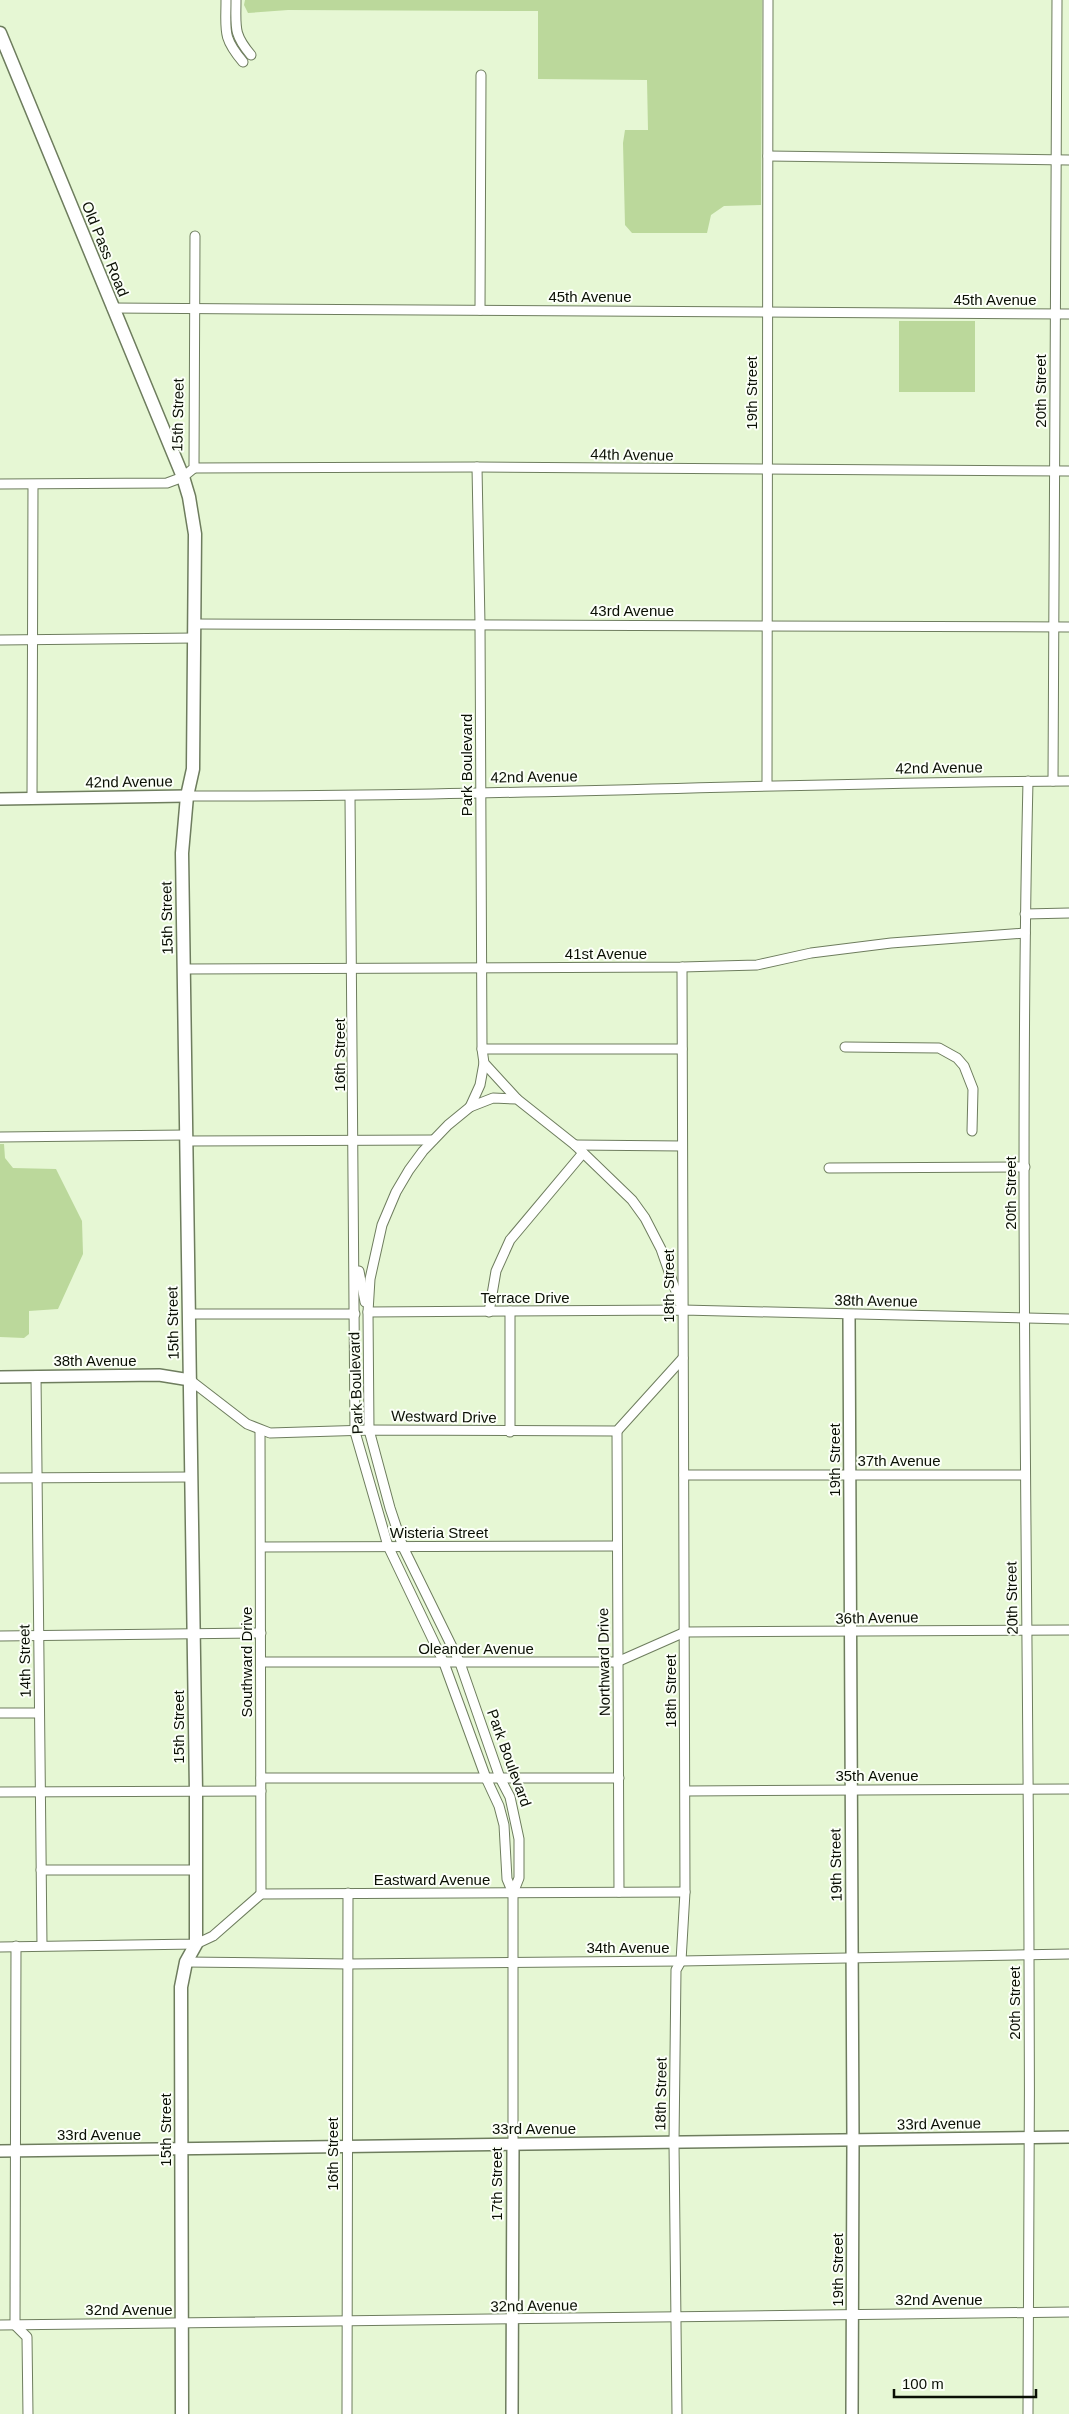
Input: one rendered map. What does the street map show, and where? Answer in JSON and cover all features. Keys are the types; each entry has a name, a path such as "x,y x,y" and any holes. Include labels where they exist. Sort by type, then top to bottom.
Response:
{"main road":[{"name":"Old Pass Road","path":"0,33 182,477"},
{"name":"15th Street","path":"182,477 189,497 195,534 193,769 182,853 196,1792 196,1944 186,1962 181,1987 182,2414"}],"street":[{"path":"226,0 226,34 230,46 243,62"},
{"path":"236,0 236,32 239,41 251,55"},
{"name":"19th Street","path":"767,785 768,0"},
{"name":"20th Street","path":"1053,781 1057,0"},
{"path":"480,310 481,76"},
{"path":"768,156 1069,160"},
{"name":"15th Street","path":"182,477 194,468 195,236"},
{"name":"45th Avenue","path":"112,308 196,307 1069,314"},
{"name":"44th Avenue","path":"194,468 477,467 1069,471"},
{"name":"Park Boulevard","path":"470,1107 480,1085 484,1063 480,967 480,624 477,467"},
{"path":"0,484 168,483 182,477"},
{"path":"32,799 33,485"},
{"name":"43rd Avenue","path":"195,624 1069,628"},
{"path":"0,640 195,638"},
{"name":"20th Street","path":"1028,781 1025,914 1024,1319 1029,1954 1028,2414"},
{"name":"42nd Avenue","path":"0,799 188,796 350,797 767,785 1069,781"},
{"name":"16th Street","path":"350,797 355,1314"},
{"path":"1025,914 1069,913"},
{"name":"41st Avenue","path":"184,969 757,965 810,952 891,943 1025,933"},
{"name":"18th Street","path":"677,2414 674,2143 676,1970 681,1961 686,1892 682,967"},
{"path":"845,1047 939,1048 957,1058 964,1066 973,1089 972,1131"},
{"path":"482,1049 682,1049"},
{"path":"484,1063 517,1098 575,1145 618,1185 645,1218 661,1249 683,1310"},
{"name":"Park Boulevard","path":"513,1893 519,1878 518,1827 510,1797 500,1778 460,1663 403,1547 390,1508 369,1430 368,1312 373,1262 388,1208 409,1170 433,1140 470,1107 493,1098 517,1098"},
{"path":"0,1136 433,1140"},
{"path":"575,1145 682,1146"},
{"path":"489,1312 496,1271 510,1240 583,1153"},
{"path":"829,1168 1025,1167"},
{"path":"354,1247 368,1312"},
{"name":"Terrace Drive","path":"368,1312 683,1310"},
{"name":"38th Avenue","path":"683,1310 849,1316 1069,1319"},
{"path":"510,1312 510,1432"},
{"path":"188,1314 355,1314"},
{"name":"Park Boulevard","path":"355,1314 355,1432 388,1546 444,1663 486,1778 502,1814 507,1879 513,1893"},
{"name":"19th Street","path":"849,1316 850,1790 853,1958 852,2414"},
{"path":"617,1431 683,1358"},
{"name":"38th Avenue","path":"0,1377 159,1375 190,1380"},
{"name":"14th Street","path":"36,1376 42,1945"},
{"name":"Westward Drive","path":"190,1380 247,1424 270,1433 355,1432 369,1430 617,1431"},
{"name":"Southward Drive","path":"260,1430 260,1894"},
{"name":"Northward Drive","path":"617,1431 617,1662 620,1892"},
{"name":"37th Avenue","path":"684,1474 1025,1475"},
{"path":"0,1478 191,1477"},
{"name":"Wisteria Street","path":"261,1547 617,1546"},
{"name":"36th Avenue","path":"685,1632 1069,1630"},
{"name":"Oleander Avenue","path":"261,1662 617,1662 685,1632"},
{"path":"0,1636 261,1633"},
{"path":"0,1713 39,1713"},
{"path":"261,1778 619,1778"},
{"name":"35th Avenue","path":"686,1791 1069,1789"},
{"path":"0,1792 261,1791"},
{"path":"41,1870 196,1870"},
{"name":"Eastward Avenue","path":"260,1894 686,1892"},
{"name":"16th Street","path":"347,2414 348,1893"},
{"name":"17th Street","path":"512,2414 513,1893"},
{"path":"0,1946 196,1944 213,1936 260,1894"},
{"path":"16,1946 17,2151 15,2324 27,2336 28,2414"},
{"name":"34th Avenue","path":"186,1962 348,1964 681,1961 1069,1954"},
{"name":"33rd Avenue","path":"0,2151 1069,2137"},
{"name":"32nd Avenue","path":"0,2325 1069,2312"}],"green space":[{"path":"245,0 762,0 761,205 724,206 711,215 707,233 632,233 625,225 623,143 625,130 648,130 647,80 538,79 538,11 288,10 248,13 244,5"},
{"path":"899,321 975,321 975,392 899,392"},
{"path":"0,1144 4,1144 5,1158 13,1168 56,1169 82,1221 83,1254 58,1309 29,1311 29,1334 24,1338 0,1337"}]}
